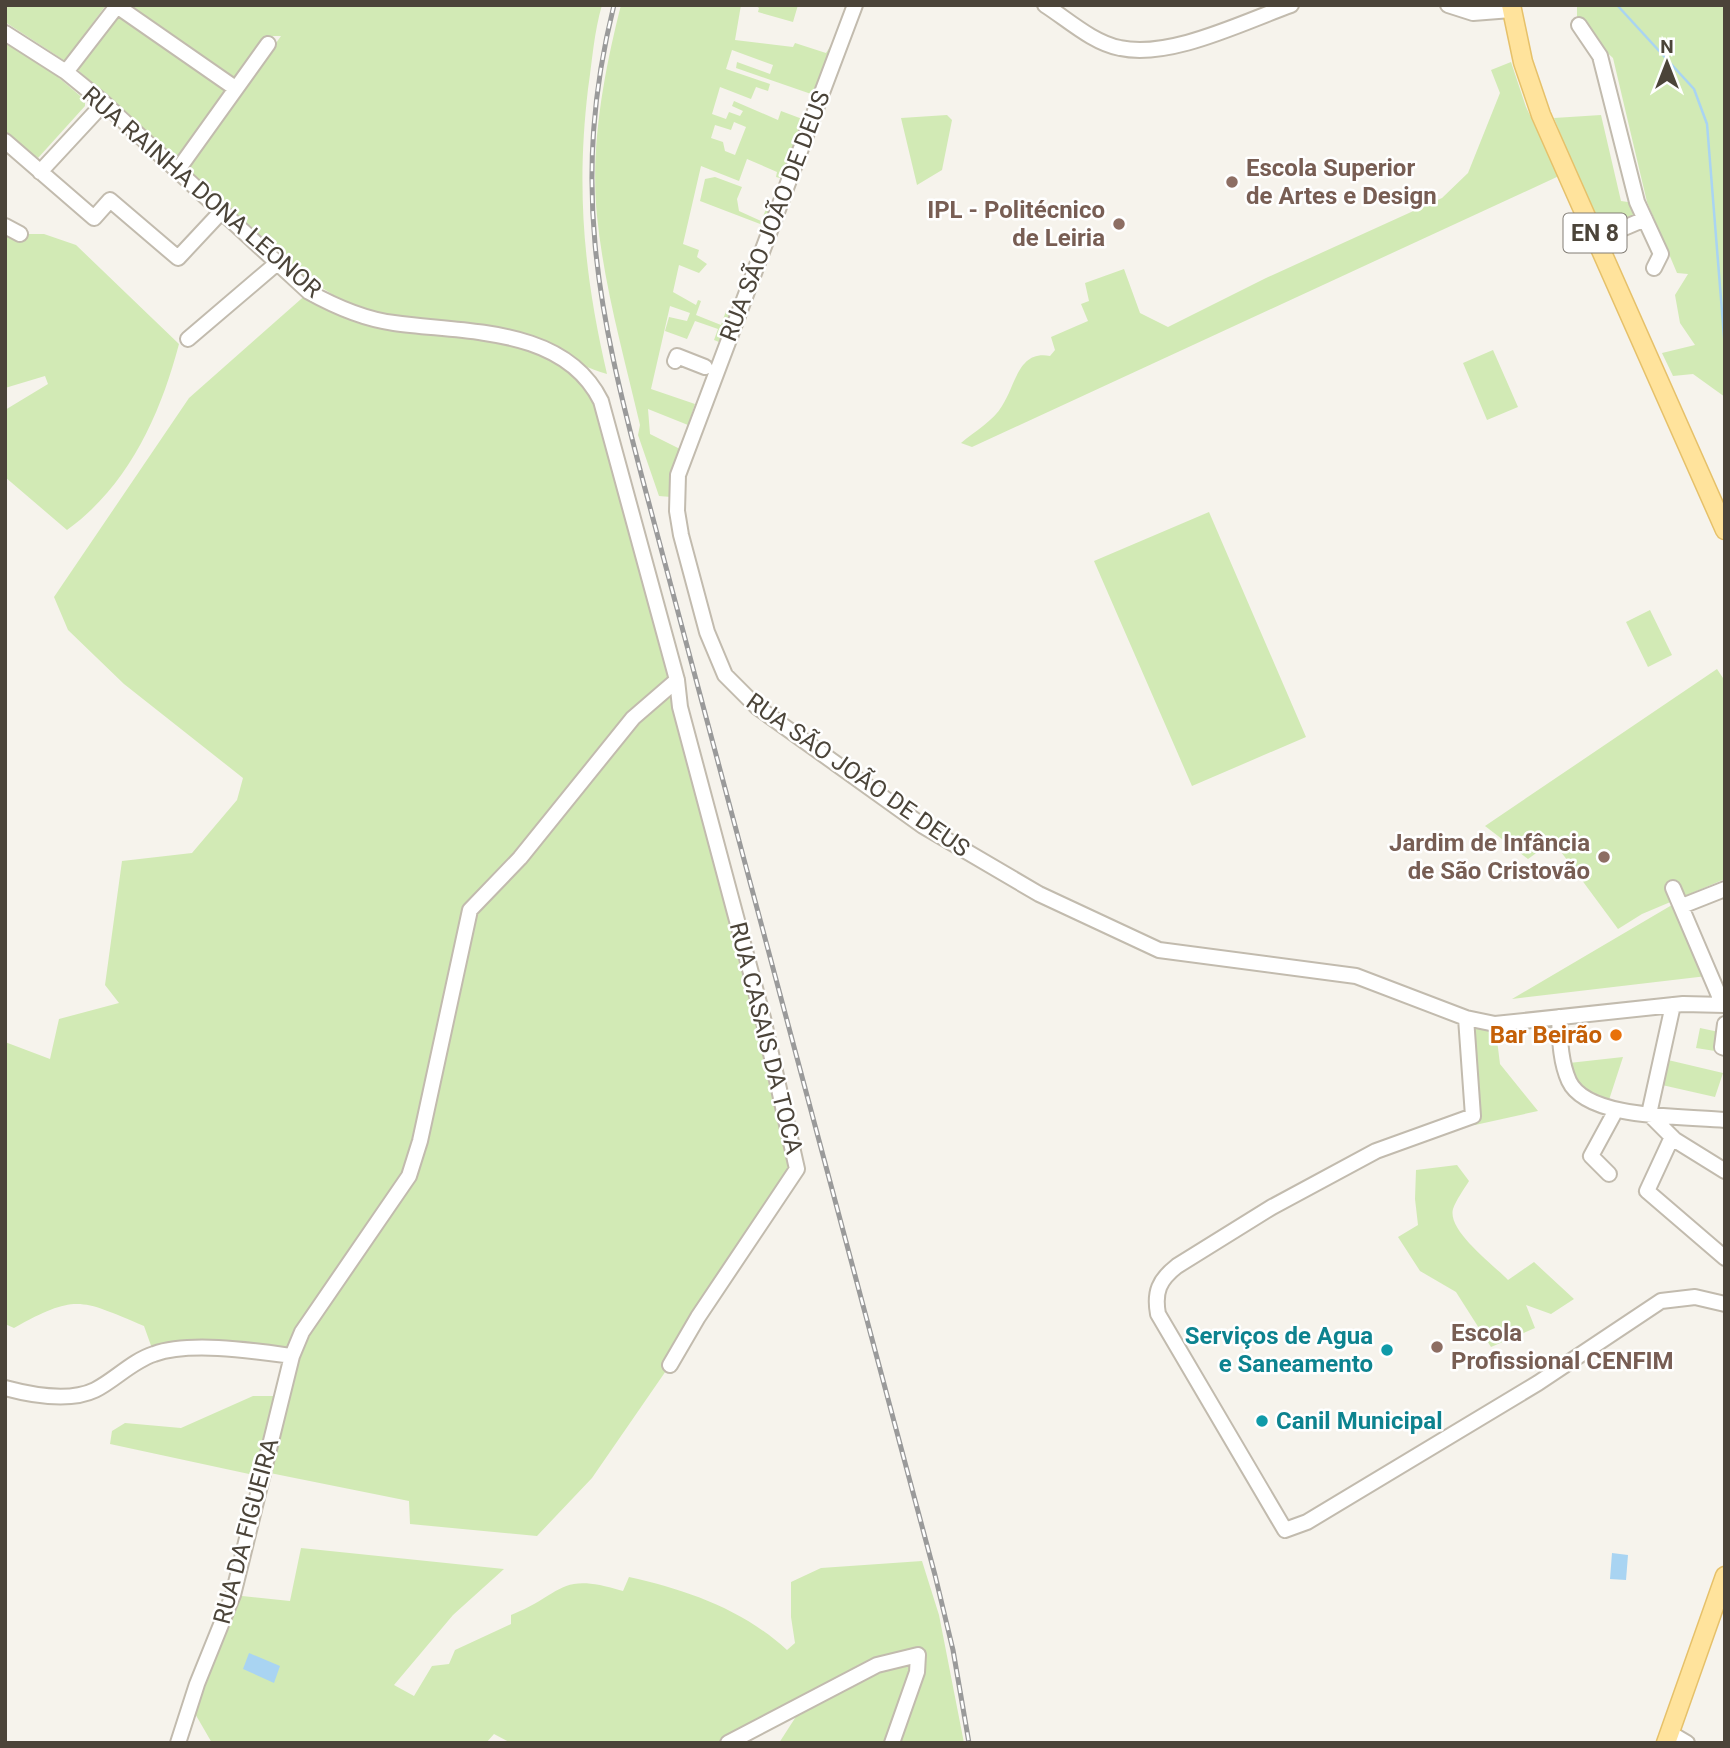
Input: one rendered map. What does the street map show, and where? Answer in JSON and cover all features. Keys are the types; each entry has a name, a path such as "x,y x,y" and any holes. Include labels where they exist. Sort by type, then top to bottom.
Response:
{"main road":[{"name":"EN 8","path":"1511,7 1532,93 1725,530"},
{"path":"1668,1738 1725,1576"}],"street":[{"name":"RUA SÃO JOÃO DE DEUS","path":"855,5 678,475 677,511 681,535 707,632 725,675 757,707 923,826 1039,894 1159,950 1356,976 1466,1018 1495,1024 1673,1005 1724,1005"},
{"path":"1045,5 1117,48 1137,50 1175,45 1291,5"},
{"path":"1448,5 1473,13 1511,7"},
{"path":"66,72 117,6 235,88"},
{"path":"1578,26 1600,56 1637,202 1661,254 1654,268"},
{"name":"RUA RAINHA DONA LEONOR","path":"5,33 66,72 104,103 309,292 335,307 393,323 474,330 525,341 564,361 589,382 605,412 677,680"},
{"path":"177,171 268,44"},
{"path":"40,172 104,103"},
{"path":"5,141 94,218 110,200 178,258 221,212"},
{"path":"1598,239 1645,219"},
{"path":"5,226 20,234"},
{"path":"188,339 276,264"},
{"path":"675,361 677,356 705,368"},
{"name":"RUA DA FIGUEIRA","path":"178,1743 197,1684 229,1607 248,1544 292,1356 302,1332 409,1175 420,1141 470,910 520,858 633,718 677,680"},
{"name":"RUA CASAIS DA TOCA","path":"670,1365 698,1317 797,1169 763,1018 680,707 677,680"},
{"path":"1673,888 1724,1005"},
{"path":"1682,906 1725,889"},
{"path":"1649,1114 1673,1005"},
{"path":"1559,1017 1563,1064 1570,1084 1582,1098 1616,1110 1725,1120"},
{"path":"1466,1018 1473,1116 1376,1151 1322,1179 1177,1266 1159,1284 1155,1298 1158,1314 1285,1530 1307,1522 1485,1416 1661,1301 1695,1297 1725,1304"},
{"path":"1725,1024 1722,1047 1725,1048"},
{"path":"1609,1174 1591,1156 1616,1110"},
{"path":"1649,1114 1672,1137 1725,1171"},
{"path":"1672,1137 1647,1191 1725,1258"},
{"path":"5,1388 62,1396 92,1391 154,1353 239,1349 292,1356"},
{"path":"728,1743 877,1665 918,1655 917,1672 892,1743"},
{"path":"1668,1738 1687,1743"}],"green space":[{"path":"5,5 106,5 65,61 5,22"},
{"path":"128,5 602,5 595,36 584,127 583,198 588,267 607,374 510,330 383,318 349,305 302,275 186,170 281,36 273,36 236,79"},
{"path":"621,5 741,5 735,40 793,47 795,43 826,53 833,42 814,95 736,68 737,62 770,74 773,65 732,50 726,69 770,84 768,91 756,87 751,99 720,87 712,114 726,119 729,112 740,116 743,111 732,106 734,101 778,120 781,111 805,120 784,179 776,177 777,172 747,159 739,181 701,166 683,244 699,250 697,257 707,264 699,273 679,265 673,292 696,305 698,300 701,301 696,315 721,325 726,311 731,313 719,342 714,340 718,329 695,321 687,339 665,331 669,317 687,321 690,313 670,306 651,389 695,404 688,425 648,409 650,434 680,449 671,497 659,496 638,435 640,425 609,295 600,242 595,163 604,83","holes":["734,122 746,127 735,155 725,151 723,142 711,138 715,125 731,130"]},
{"path":"798,5 793,22 758,12 759,8 756,6"},
{"path":"1577,5 1725,5 1725,397 1693,374 1673,376 1662,353 1695,345 1680,323 1675,295 1688,274 1677,273 1647,202 1613,58 1577,25"},
{"path":"118,16 227,91 177,160 78,70"},
{"path":"5,37 38,60 85,100 85,106 38,158 5,134"},
{"path":"1511,62 1526,107 1559,176 972,447 961,443 998,411 1024,364 1031,358 1050,356 1055,350 1051,337 1088,321 1081,304 1089,301 1085,283 1124,269 1140,313 1168,327 1266,278 1442,198 1468,173 1500,93 1491,70"},
{"path":"947,115 952,120 942,170 917,185 901,118"},
{"path":"1601,115 1621,201 1635,203 1640,215 1600,232 1554,118"},
{"path":"715,177 742,187 737,199 739,211 761,221 767,207 772,209 765,226 700,201 705,179"},
{"path":"5,225 20,234 44,234 76,245 179,344 162,397 139,447 108,492 67,530 5,477 5,410 48,384 45,376 5,388"},
{"path":"309,292 335,307 464,328 564,361 596,392 796,1158 670,1365 592,1478 537,1536 410,1524 409,1501 265,1472 263,1477 110,1444 112,1431 125,1423 181,1428 253,1396 282,1396 292,1356 154,1354 144,1326 106,1310 79,1304 52,1309 14,1328 5,1324 5,1042 50,1059 59,1019 119,1003 105,985 122,861 192,853 237,800 243,778 124,684 68,630 54,597 189,398"},
{"path":"1493,350 1518,407 1487,420 1463,363"},
{"path":"1209,512 1306,737 1192,786 1094,561"},
{"path":"1650,610 1672,655 1648,667 1626,622"},
{"path":"1717,669 1725,681 1725,879 1642,914 1618,929 1553,841 1528,859 1485,826"},
{"path":"1677,902 1707,976 1512,999"},
{"path":"1466,1018 1495,1024 1500,1064 1538,1111 1475,1125"},
{"path":"1700,1028 1719,1032 1715,1051 1696,1048"},
{"path":"1623,1057 1608,1103 1584,1088 1569,1063"},
{"path":"1668,1060 1723,1073 1715,1097 1662,1085"},
{"path":"1457,1165 1469,1181 1453,1209 1453,1218 1464,1237 1508,1280 1534,1262 1574,1299 1551,1314 1526,1305 1535,1328 1491,1347 1456,1292 1420,1271 1398,1237 1418,1225 1416,1170"},
{"path":"301,1548 504,1569 453,1615 394,1685 414,1696 432,1666 449,1664 455,1650 511,1624 511,1615 573,1584 602,1585 623,1591 629,1577 672,1588 733,1612 787,1650 795,1643 791,1617 791,1582 821,1568 922,1561 939,1615 964,1743 779,1743 806,1701 728,1743 511,1743 494,1734 486,1743 212,1743 190,1705 233,1595 290,1601"}],"water":[{"path":"1612,1553 1628,1555 1626,1580 1610,1579"},
{"path":"249,1653 280,1666 274,1683 243,1669"}],"waterway":[{"path":"1617,5 1694,89 1707,124 1725,349"}],"railway":[{"path":"614,5 601,69 594,130 592,188 595,245 613,359 643,481 935,1575 953,1650 969,1743"}],"place":[{"name":"Escola Superior de Artes e Design","path":"1232,182"},
{"name":"IPL - Politécnico de Leiria","path":"1119,224"},
{"name":"Jardim de Infância de São Cristovão","path":"1604,857"},
{"name":"Bar Beirão","path":"1616,1035"},
{"name":"Escola Profissional CENFIM","path":"1437,1347"},
{"name":"Serviços de Agua e Saneamento","path":"1387,1350"},
{"name":"Canil Municipal","path":"1262,1421"}]}
